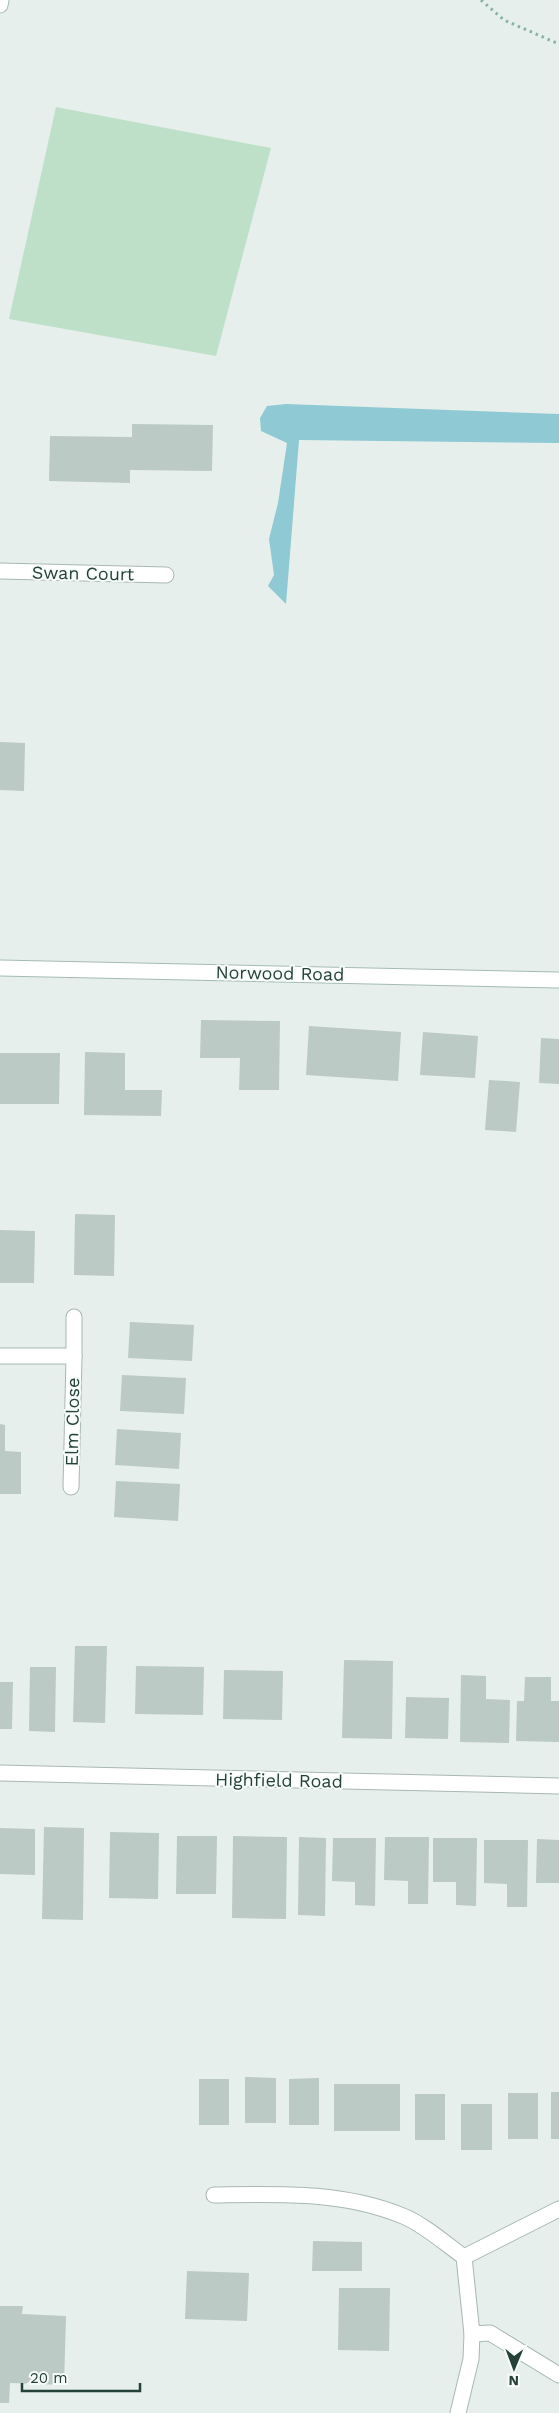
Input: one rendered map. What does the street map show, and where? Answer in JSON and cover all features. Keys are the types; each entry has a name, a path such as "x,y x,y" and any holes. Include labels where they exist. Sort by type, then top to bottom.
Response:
{"street":[{"path":"0,5 1,0"},
{"name":"Swan Court","path":"0,571 166,575"},
{"name":"Norwood Road","path":"0,968 559,980"},
{"name":"Elm Close","path":"71,1487 74,1317"},
{"name":"Elm Close","path":"0,1356 74,1356"},
{"name":"Highfield Road","path":"0,1773 559,1786"},
{"path":"214,2195 290,2194 347,2198 405,2216 464,2257 472,2334 471,2359 458,2413"},
{"path":"464,2257 559,2209"},
{"path":"472,2334 490,2333 559,2375"}],"path":[{"path":"481,0 504,20 559,44"}],"green space":[{"path":"56,107 271,148 216,356 9,319"}],"water":[{"path":"286,404 559,414 559,443 299,440 286,604 268,586 274,575 269,539 278,503 287,443 261,431 260,418 267,406"}],"building":[{"path":"132,424 213,425 212,471 130,470 130,483 49,481 50,436 132,437"},
{"path":"0,742 25,743 24,791 0,790"},
{"path":"201,1020 280,1021 279,1090 239,1090 240,1058 200,1058"},
{"path":"309,1026 401,1032 398,1081 306,1075"},
{"path":"423,1032 478,1036 475,1078 420,1075"},
{"path":"541,1038 559,1039 559,1084 539,1083"},
{"path":"85,1052 125,1053 125,1090 162,1090 161,1116 84,1115"},
{"path":"0,1053 60,1053 59,1104 0,1104"},
{"path":"489,1080 520,1082 516,1132 485,1130"},
{"path":"75,1214 115,1215 114,1276 74,1275"},
{"path":"0,1230 35,1231 34,1283 0,1283"},
{"path":"130,1322 194,1325 192,1361 128,1358"},
{"path":"122,1375 186,1378 184,1414 120,1411"},
{"path":"0,1424 5,1425 5,1451 21,1452 21,1494 0,1494"},
{"path":"117,1429 181,1433 179,1469 115,1465"},
{"path":"116,1481 180,1484 178,1521 114,1517"},
{"path":"75,1646 107,1646 105,1723 73,1722"},
{"path":"344,1660 393,1661 392,1739 342,1738"},
{"path":"136,1666 204,1667 203,1715 135,1714"},
{"path":"30,1667 56,1667 55,1732 29,1731"},
{"path":"224,1670 283,1671 282,1720 223,1719"},
{"path":"461,1675 486,1676 486,1699 510,1700 509,1743 460,1742"},
{"path":"525,1677 551,1677 551,1701 559,1701 559,1742 516,1741 517,1701 524,1701"},
{"path":"0,1682 13,1682 12,1729 0,1729"},
{"path":"406,1697 449,1698 448,1739 405,1738"},
{"path":"44,1827 84,1828 83,1920 42,1919"},
{"path":"0,1828 35,1829 35,1875 0,1874"},
{"path":"110,1832 159,1833 158,1899 109,1898"},
{"path":"177,1836 217,1836 216,1894 176,1894"},
{"path":"233,1836 287,1837 286,1919 232,1918"},
{"path":"299,1837 326,1838 325,1916 298,1915"},
{"path":"385,1837 429,1837 428,1904 408,1904 408,1881 384,1880"},
{"path":"333,1838 376,1838 375,1906 355,1905 355,1882 332,1881"},
{"path":"433,1838 477,1838 476,1906 456,1905 456,1882 433,1882"},
{"path":"537,1839 559,1840 559,1883 536,1883"},
{"path":"484,1840 528,1840 527,1907 507,1907 507,1884 484,1883"},
{"path":"245,2077 276,2078 276,2123 245,2123"},
{"path":"319,2078 319,2125 289,2125 289,2079"},
{"path":"199,2079 229,2079 229,2125 199,2125"},
{"path":"334,2084 400,2084 400,2131 334,2131"},
{"path":"551,2092 559,2092 559,2139 551,2139"},
{"path":"508,2093 538,2093 538,2139 508,2139"},
{"path":"415,2094 445,2094 445,2140 415,2140"},
{"path":"461,2104 492,2104 492,2150 461,2150"},
{"path":"313,2241 362,2242 362,2271 312,2271"},
{"path":"187,2271 249,2273 247,2321 185,2319"},
{"path":"339,2288 390,2288 389,2351 338,2350"},
{"path":"0,2306 23,2306 22,2314 66,2316 64,2385 10,2383 9,2403 0,2403"}]}
